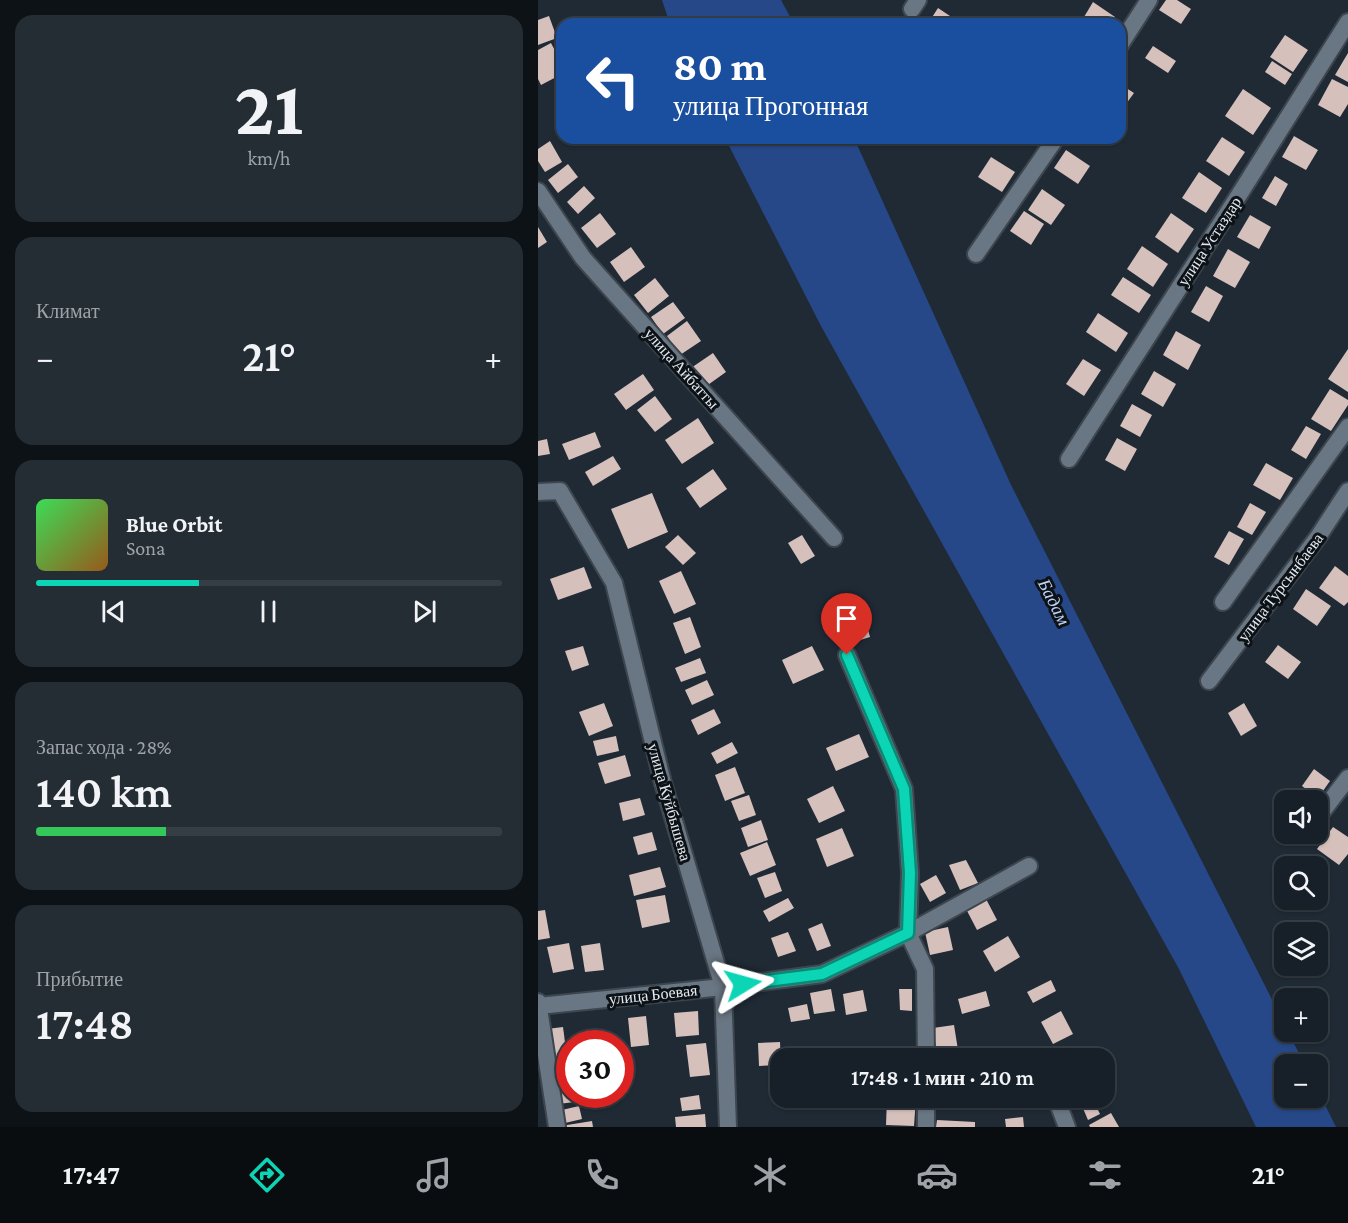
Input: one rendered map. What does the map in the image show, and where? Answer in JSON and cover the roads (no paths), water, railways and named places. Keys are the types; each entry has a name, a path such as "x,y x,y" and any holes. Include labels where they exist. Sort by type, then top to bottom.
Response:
{"street":[{"path":"1126,36 1149,0"},
{"name":"улица Устаздар","path":"1069,459 1348,22"},
{"path":"976,254 1052,144"},
{"name":"улица Айбатты","path":"538,191 583,258 834,538"},
{"path":"1223,602 1348,427"},
{"name":"улица Куйбышева","path":"538,492 560,491 614,584 663,783 723,987 728,1127"},
{"name":"улица Турсынбаева","path":"1209,681 1318,537 1348,491"},
{"path":"847,655 904,789 910,873 908,933 925,969 926,1048"},
{"path":"1328,804 1348,778"},
{"name":"улица Боевая","path":"538,1004 723,987 822,974 908,933 1029,866"},
{"path":"538,1004 557,1127"},
{"path":"926,1108 926,1127"},
{"path":"1060,1108 1068,1127"}],"water":[{"path":"662,0 781,0 791,18 668,18"},
{"name":"Бадам","path":"728,144 857,144 1011,485 1274,1003 1274,1042 1293,1042 1299,1054 1274,1054 1274,1108 1326,1108 1336,1127 1256,1127 1179,969 821,326"}]}
